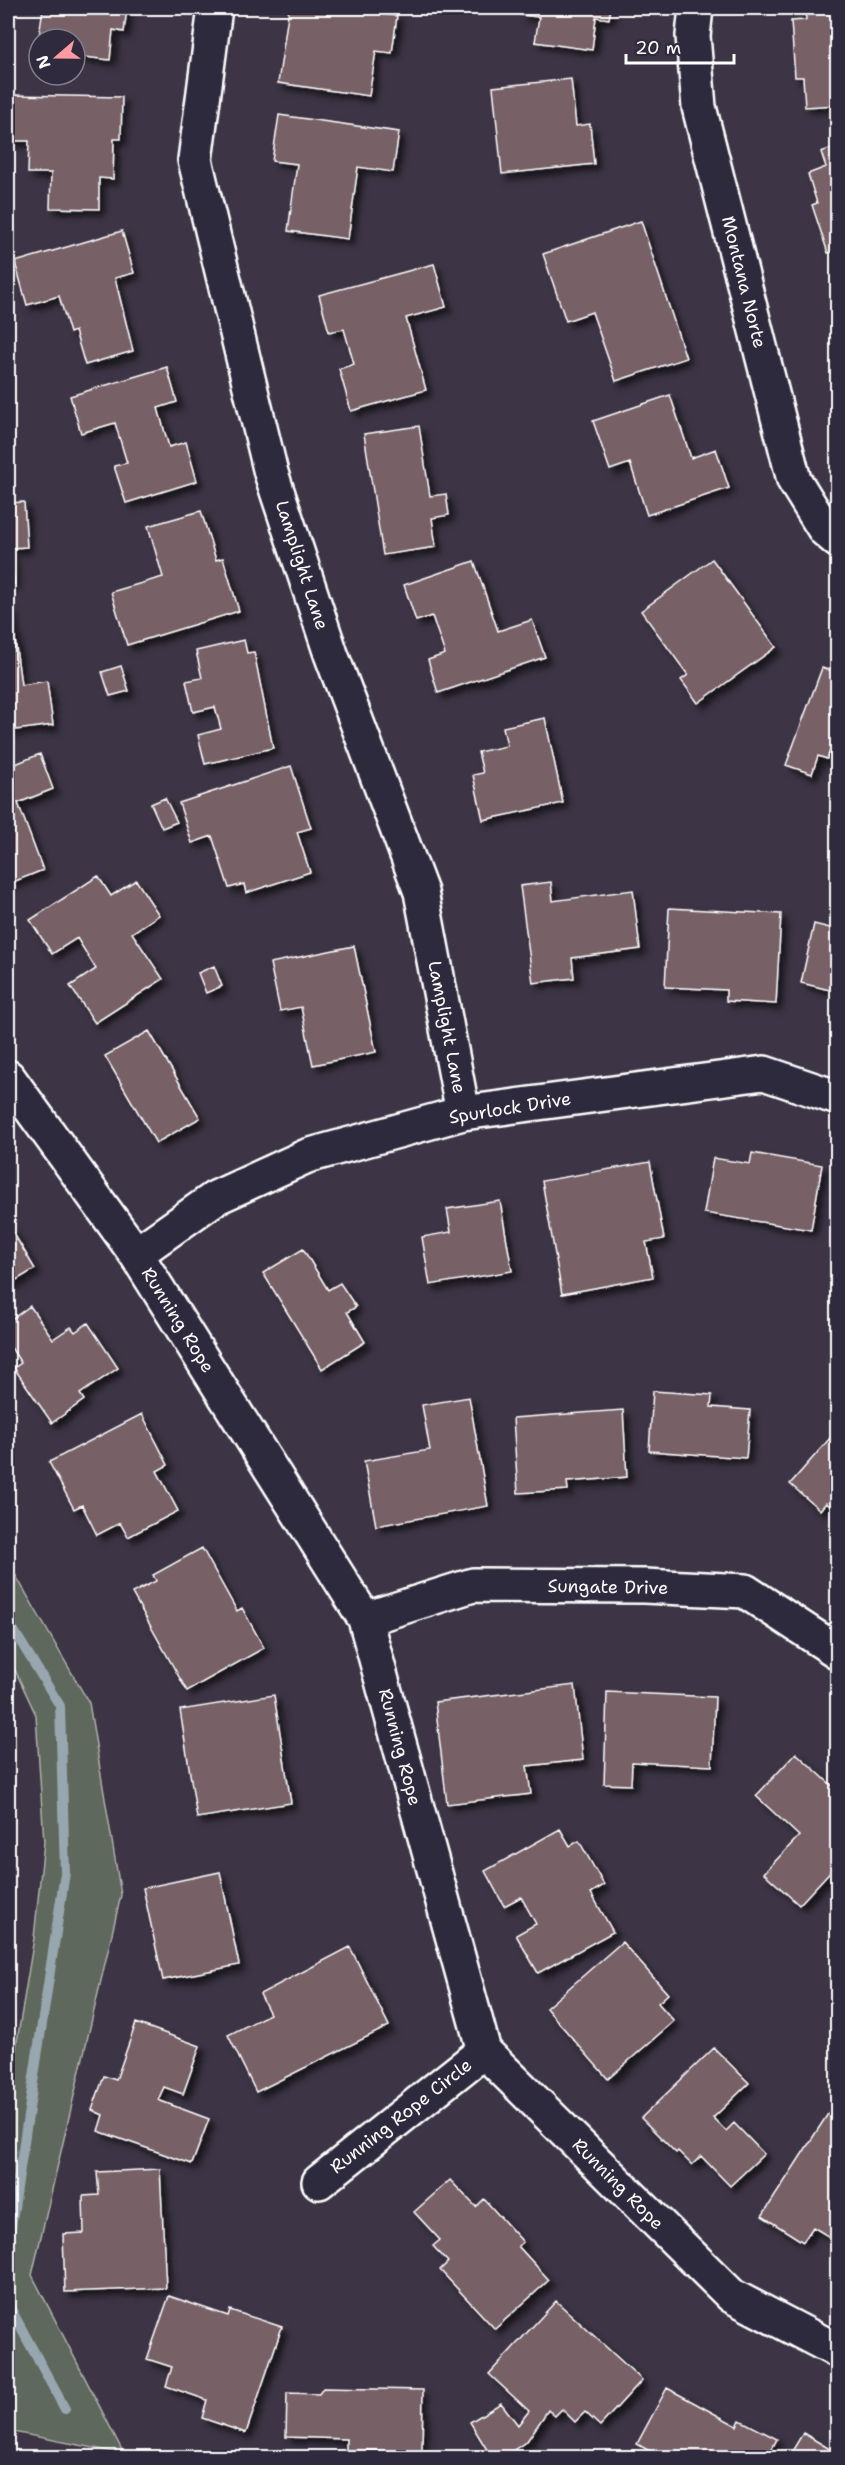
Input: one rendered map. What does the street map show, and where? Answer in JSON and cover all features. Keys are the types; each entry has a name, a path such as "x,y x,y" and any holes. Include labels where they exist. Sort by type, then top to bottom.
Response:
{"street":[{"name":"Lamplight Lane","path":"215,8 195,160 271,473 331,654 421,892 463,1113"},
{"name":"Montana Norte","path":"696,8 693,36 699,107 795,480 825,530 837,541"},
{"name":"Spurlock Drive","path":"136,1254 215,1198 307,1156 463,1113 764,1073 837,1098"},
{"name":"Running Rope","path":"8,1077 136,1254 365,1619 484,2051 732,2296 837,2351"},
{"name":"Sungate Drive","path":"365,1619 473,1585 644,1586 745,1591 837,1652"},
{"name":"Running Rope Circle","path":"319,2182 484,2051"}],"shaded area":[{"path":"8,1562 89,1703 121,1895 32,2275 124,2454 8,2431 8,2096 34,1938 44,1842 36,1715 8,1655"}],"building":[{"path":"43,8 127,8 124,32 113,30 110,60 87,57 87,27 40,27"},
{"path":"289,8 383,8 382,14 397,16 392,53 376,51 369,96 278,83"},
{"path":"521,8 611,8 609,19 596,17 592,50 535,42 539,17 521,15"},
{"path":"805,8 838,8 838,105 805,107 803,77 795,77 791,21 806,20"},
{"path":"571,79 576,126 590,124 594,164 502,174 493,87"},
{"path":"10,95 122,97 121,139 114,139 113,179 99,178 99,209 50,208 51,173 28,173 29,141 9,141"},
{"path":"279,115 399,132 393,172 358,167 348,239 288,231 297,164 272,161"},
{"path":"838,146 838,261 834,251 828,253 812,205 817,203 808,174 826,167 821,152"},
{"path":"641,221 686,358 616,381 592,312 566,321 543,254"},
{"path":"122,231 134,273 115,278 133,351 85,365 75,331 70,333 59,296 27,305 15,262"},
{"path":"434,264 446,307 406,318 426,390 351,411 339,369 354,364 344,329 329,332 319,295"},
{"path":"167,367 177,402 158,408 169,447 186,442 197,481 126,503 114,466 127,463 115,423 81,433 70,396"},
{"path":"670,395 691,458 716,449 729,488 647,515 630,463 610,470 593,421"},
{"path":"419,426 430,496 446,494 449,515 432,518 436,547 383,555 364,434"},
{"path":"24,502 27,547 11,548 14,584 8,585 8,503"},
{"path":"201,511 216,560 223,558 239,611 127,645 111,592 163,577 148,526"},
{"path":"712,559 776,647 698,703 681,680 688,675 641,611"},
{"path":"474,561 498,631 532,620 545,657 438,693 428,660 445,654 432,616 416,621 404,585"},
{"path":"11,609 21,685 47,681 53,725 8,731 8,610"},
{"path":"244,640 247,653 254,652 273,748 205,764 198,735 221,729 215,707 193,712 186,681 202,678 196,651"},
{"path":"121,666 129,691 110,696 102,672"},
{"path":"822,668 838,673 838,740 834,739 827,759 818,756 812,774 786,765"},
{"path":"545,718 563,803 483,820 473,775 483,773 478,752 507,746 503,727"},
{"path":"40,754 53,789 18,803 43,870 8,884 8,767"},
{"path":"291,766 311,828 297,832 310,872 246,893 244,884 229,888 212,836 192,843 179,803"},
{"path":"165,798 177,822 162,828 151,804"},
{"path":"98,876 111,896 136,880 159,915 132,933 163,979 95,1023 70,986 96,969 77,938 52,954 30,920"},
{"path":"551,882 553,901 633,890 640,949 572,958 574,978 533,983 520,886"},
{"path":"669,908 781,914 776,1004 726,1001 726,990 665,987"},
{"path":"814,924 838,930 838,992 801,983"},
{"path":"354,946 376,1052 313,1065 301,1007 280,1011 270,963"},
{"path":"214,966 222,986 206,993 198,973"},
{"path":"149,1031 200,1118 156,1143 105,1056"},
{"path":"752,1153 822,1165 811,1230 704,1213 713,1158 750,1164"},
{"path":"650,1162 664,1239 646,1242 653,1277 562,1294 542,1181"},
{"path":"500,1201 512,1271 430,1285 422,1237 451,1232 447,1209"},
{"path":"8,1224 35,1269 8,1285"},
{"path":"303,1249 328,1290 340,1283 356,1307 347,1312 365,1342 322,1369 263,1273"},
{"path":"30,1306 53,1339 71,1327 75,1332 88,1323 118,1368 80,1394 84,1400 52,1423 14,1368 21,1363 8,1343 8,1322"},
{"path":"653,1391 712,1395 711,1407 750,1410 746,1458 649,1451"},
{"path":"469,1397 488,1506 376,1526 364,1461 430,1450 422,1405"},
{"path":"623,1410 627,1477 567,1482 568,1490 518,1493 513,1418"},
{"path":"142,1414 168,1465 157,1471 178,1511 128,1537 120,1523 97,1535 82,1505 74,1509 49,1462"},
{"path":"838,1429 838,1512 826,1503 820,1510 790,1484"},
{"path":"202,1548 237,1611 242,1608 264,1648 187,1691 132,1593 156,1581 153,1575"},
{"path":"575,1685 583,1760 527,1766 531,1794 447,1804 435,1702"},
{"path":"607,1692 715,1697 712,1766 632,1762 631,1785 604,1784"},
{"path":"274,1695 291,1803 197,1818 180,1710"},
{"path":"796,1753 838,1791 838,1863 799,1905 764,1873 799,1836 756,1796"},
{"path":"560,1829 570,1846 579,1841 604,1885 591,1893 613,1932 538,1973 516,1935 536,1924 521,1897 504,1906 485,1871"},
{"path":"220,1872 239,1965 163,1980 143,1888"},
{"path":"622,1942 668,1994 658,2003 674,2021 608,2079 546,2008"},
{"path":"350,1947 389,2026 256,2092 228,2035 270,2014 260,1994"},
{"path":"136,2023 200,2046 183,2094 164,2087 158,2100 209,2119 192,2164 98,2131 103,2115 92,2110 104,2076 116,2080"},
{"path":"714,2048 749,2083 713,2118 726,2131 734,2123 764,2154 730,2186 701,2156 692,2165 678,2151 676,2153 641,2118"},
{"path":"835,2103 838,2104 838,2242 813,2227 803,2242 762,2216"},
{"path":"160,2169 166,2288 65,2292 63,2234 84,2233 83,2196 99,2195 97,2172"},
{"path":"450,2180 476,2207 484,2199 523,2242 518,2246 549,2280 495,2329 440,2270 448,2262 433,2246 440,2240 414,2212"},
{"path":"169,2296 228,2316 230,2310 282,2327 246,2433 202,2418 207,2400 166,2386 172,2367 147,2359"},
{"path":"556,2301 642,2380 600,2426 585,2412 575,2422 562,2409 555,2416 548,2410 527,2441 502,2458 492,2458 470,2422 501,2403 518,2425 529,2411 489,2374"},
{"path":"323,2388 423,2390 422,2451 346,2450 346,2439 286,2437 287,2393 319,2394"},
{"path":"667,2388 737,2426 740,2420 777,2439 767,2458 662,2458 637,2444"},
{"path":"803,2433 838,2454 838,2458 788,2458"}],"waterway":[{"path":"8,1621 60,1706 65,1873 8,2247"},
{"path":"8,2304 65,2409"}]}
